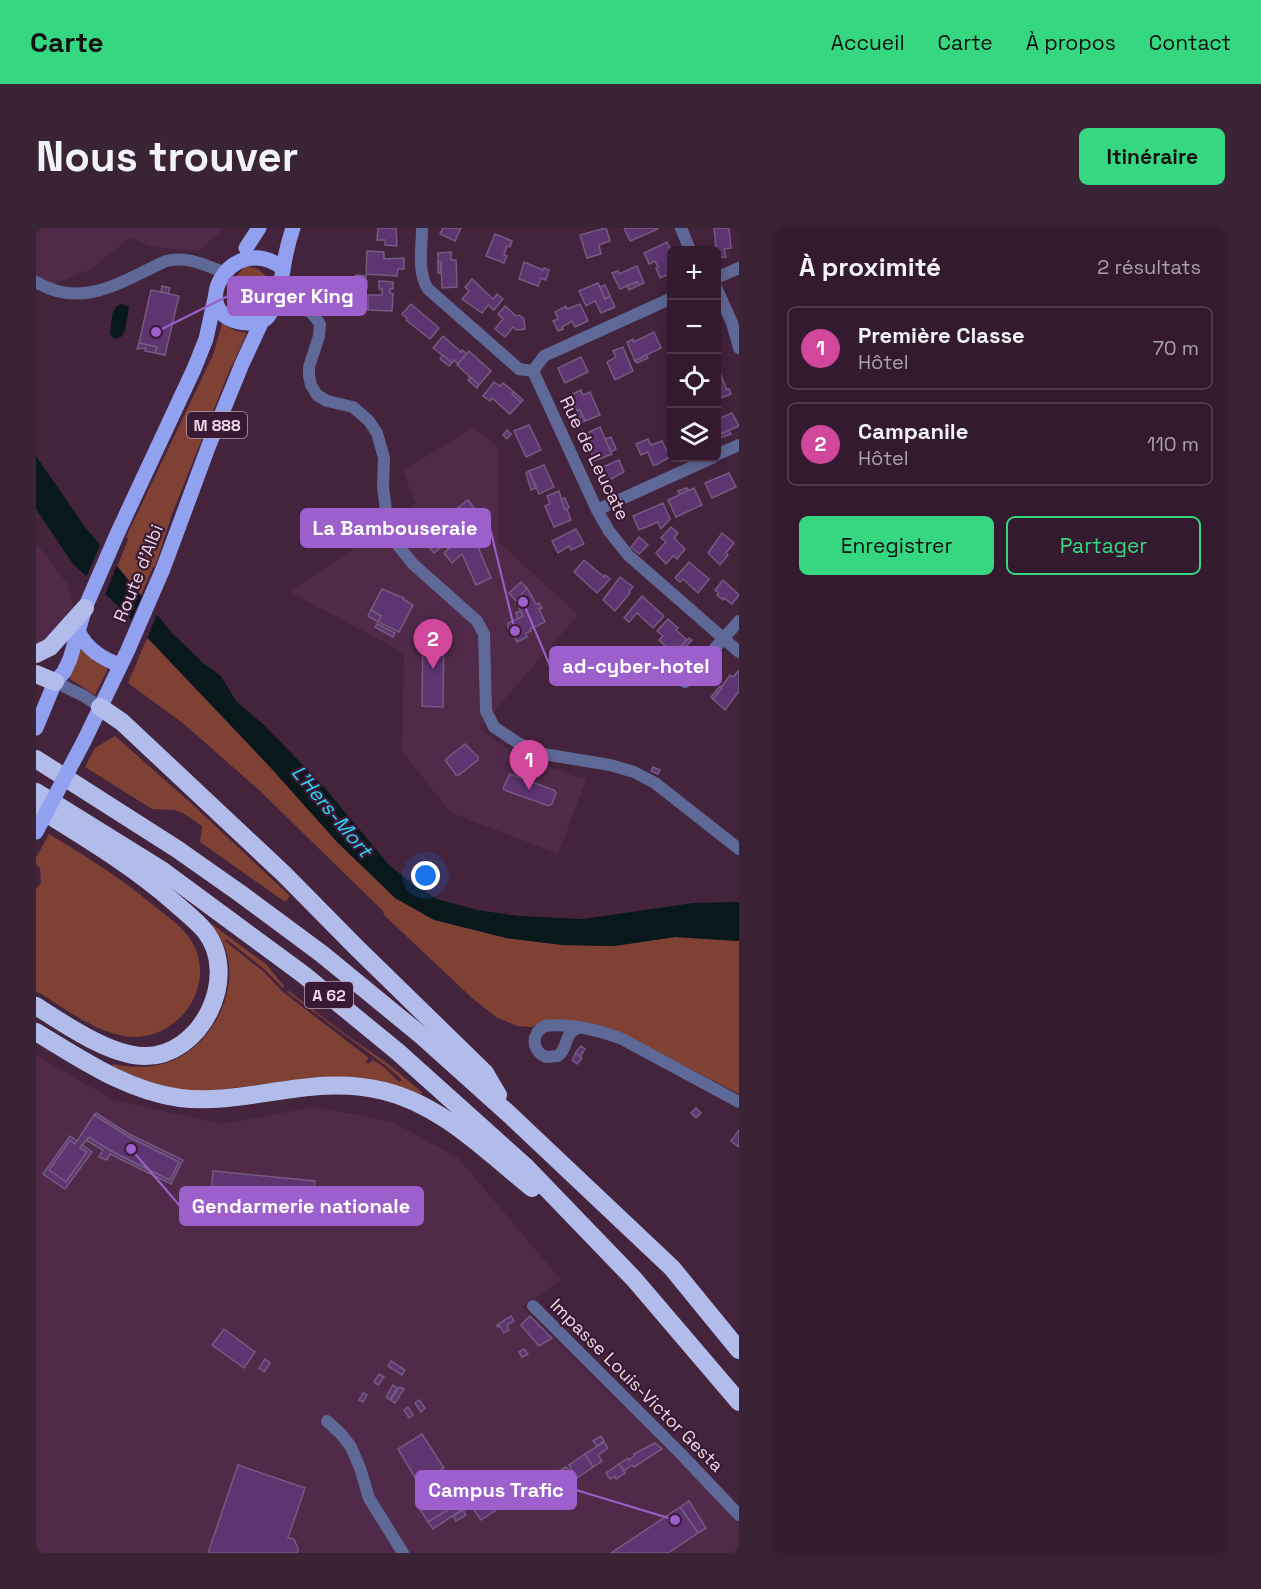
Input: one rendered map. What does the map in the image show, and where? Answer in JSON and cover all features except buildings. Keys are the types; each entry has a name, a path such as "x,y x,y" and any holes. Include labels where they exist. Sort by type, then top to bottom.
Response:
{"highway":[{"path":"36,654 50,647 85,608"},
{"path":"36,674 55,682"},
{"path":"100,707 122,722 284,874 485,1073 510,1114"},
{"name":"A 62","path":"36,759 177,849 322,954 422,1036 510,1114 672,1268 739,1350"},
{"name":"A 62","path":"36,792 164,871 304,975 466,1111 526,1167 634,1279 739,1402"},
{"path":"36,807 116,857 188,914 205,931 212,943 219,978 212,1006 194,1034 171,1049 153,1055 123,1053 112,1049 36,1006"},
{"path":"36,1032 133,1086 156,1094 206,1099 332,1084 385,1091 411,1100 473,1139 591,1236"}],"main road":[{"path":"246,248 260,228"},
{"path":"283,268 266,252 254,248 246,248 237,252 228,260 217,282 215,298 219,308 231,319 242,323 261,323 272,312 280,290 293,228"},
{"name":"Route d'Albi","path":"39,721 55,682 64,672 79,633 85,608 118,532 194,369 206,339 215,298"},
{"name":"Route d'Albi","path":"36,832 124,658 160,575 242,364 261,323"},
{"path":"79,633 85,644 96,654 124,658"}],"street":[{"path":"422,228 421,272 422,280 428,289 519,369 533,371 544,356 668,300"},
{"path":"681,228 688,246"},
{"path":"36,282 54,292 84,294 104,289 176,258 197,262 221,271"},
{"path":"721,276 739,268"},
{"path":"721,297 739,348"},
{"path":"277,300 311,312 320,324 319,336 309,367 311,385 317,395 327,401 353,407 369,421 377,433 384,458 383,487 389,534 413,564 477,621 484,634 486,711 494,727 518,743 543,754 610,765 634,772 655,783 739,849"},
{"name":"Rue de Leucate","path":"533,371 597,510 609,531 628,555 739,652"},
{"path":"721,453 739,445"},
{"path":"597,510 703,462"},
{"path":"685,682 739,621"},
{"path":"55,682 84,696 100,707"},
{"path":"578,1028 622,1039 739,1102"},
{"name":"Impasse Louis-Victor Gesta","path":"533,1306 739,1515"},
{"path":"327,1421 351,1447 369,1498 403,1553"}],"shaded area":[{"path":"36,228 224,228 199,251 152,247 130,238 89,270 36,291"},
{"path":"245,266 258,269 266,276 256,306 241,305 230,295 236,277"},
{"path":"222,324 236,331 247,333 228,374 172,514 155,567 141,595 117,567 128,540 126,537 213,355"},
{"path":"473,427 499,448 499,542 578,615 480,727 519,757 586,780 558,854 451,813 402,751 404,653 290,592 416,504 403,471"},
{"path":"36,543 68,585 75,615 45,641 36,644"},
{"path":"147,638 271,768 338,843 506,938 563,945 614,946 675,937 739,941 739,1094 642,1044 542,1022 532,1027 517,1026 496,1017 472,998 384,915 383,911 260,791 184,724 128,683"},
{"path":"81,649 95,662 108,669 95,695 70,679 69,675"},
{"path":"115,736 290,896 285,902 200,842 202,826 183,813 174,810 152,809 85,767 95,748"},
{"path":"49,834 132,888 174,921 188,936 197,952 200,970 198,986 192,1002 168,1027 152,1034 134,1037 108,1032 83,1020 36,991 36,889 41,883 40,868 36,864 36,858"},
{"path":"213,925 266,964 284,986 283,988 263,968 226,939 225,941 264,972 283,992 369,1058 366,1061 368,1064 373,1060 399,1082 402,1080 287,992 289,991 387,1063 423,1094 287,1081 210,1091 188,1091 146,1083 113,1067 113,1064 145,1067 160,1065 192,1049 206,1035 225,1000 229,980 228,961 223,943"},
{"path":"36,1055 113,1100 223,1124 315,1107 393,1122 458,1158 561,1280 522,1307 704,1486 739,1524 739,1553 36,1553"}],"water":[{"path":"122,304 129,307 125,331 121,337 114,339 110,334 112,316 115,308"},
{"name":"L'Hers-Mort","path":"36,456 85,527 172,633 203,663 221,676 236,701 265,726 324,787 389,865 414,885 437,899 477,910 519,916 583,919 693,903 737,902 739,903 739,941 675,937 614,946 563,945 506,938 434,920 395,898 338,843 271,768 117,605 73,564 36,509"}],"pier":[{"path":"101,543 118,563 104,597 85,580"},
{"path":"143,594 158,612 146,641 130,623"}],"place":[{"name":"Burger King","path":"156,332"},
{"name":"ad-cyber-hotel","path":"523,602"},
{"name":"La Bambouseraie","path":"515,631"},
{"name":"Campanile","path":"433,669"},
{"name":"Première Classe","path":"529,790"},
{"name":"Gendarmerie nationale","path":"131,1149"},
{"name":"Campus Trafic","path":"675,1520"}]}
